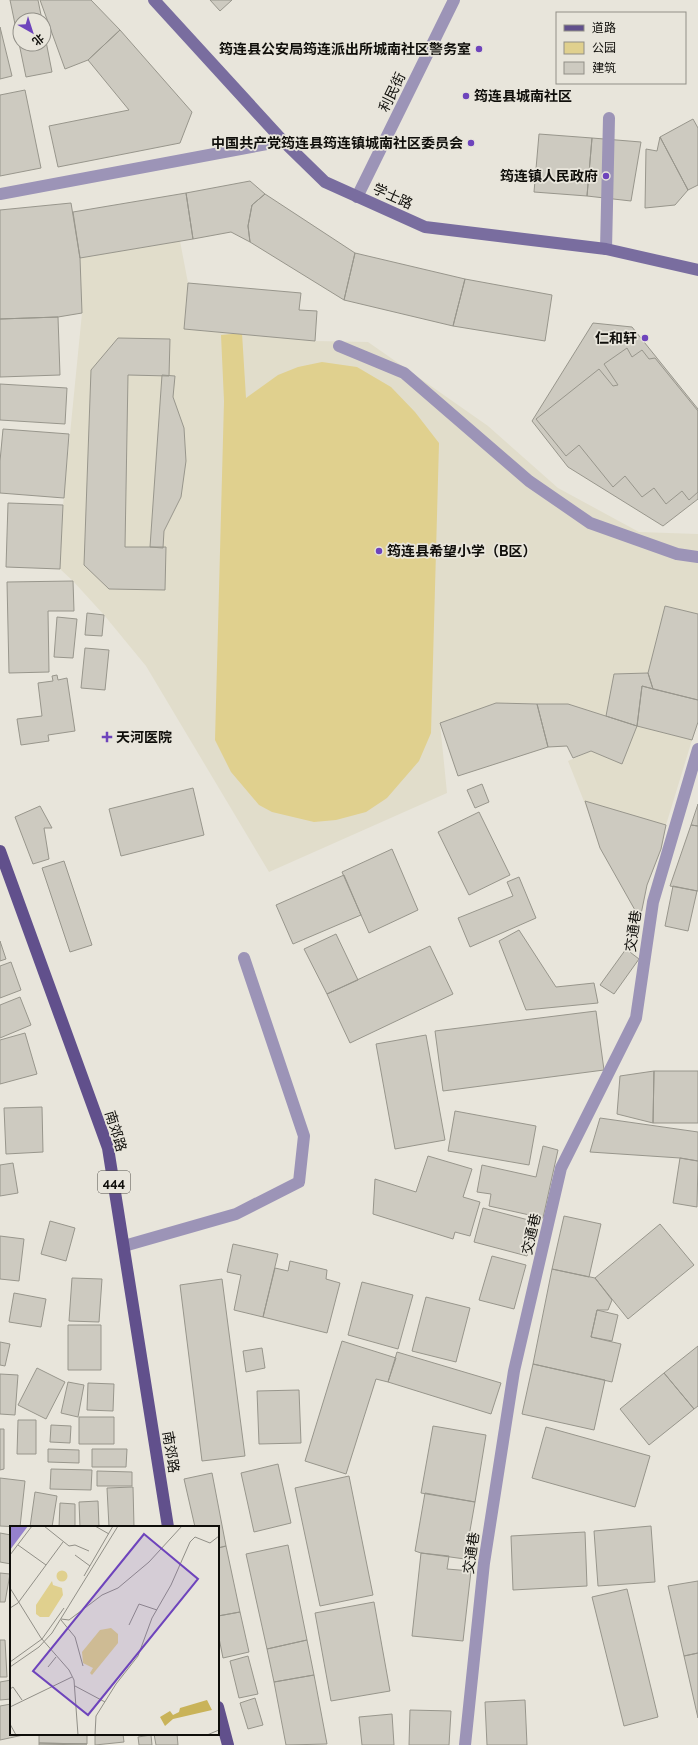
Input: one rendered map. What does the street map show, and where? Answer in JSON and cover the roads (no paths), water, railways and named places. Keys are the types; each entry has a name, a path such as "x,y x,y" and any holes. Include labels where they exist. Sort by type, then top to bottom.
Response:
{"main road":[{"name":"学士路","path":"154,0 283,141 325,182 425,226 606,249 698,270"},
{"name":"南郊路","path":"0,851 108,1148 168,1526"},
{"path":"219,1711 228,1745"}],"street":[{"name":"利民街","path":"357,197 454,0"},
{"path":"606,249 609,118"},
{"path":"0,194 283,141"},
{"path":"339,346 404,373 529,481 590,524 677,554 698,557"},
{"name":"交通巷","path":"465,1745 484,1563 517,1356 561,1168 636,1018 652,902 698,749"},
{"path":"124,1246 236,1214 300,1182 304,1136 244,958"}],"place":[{"name":"筠连县公安局筠连派出所城南社区警务室","path":"479,49"},
{"name":"筠连县城南社区","path":"466,96"},
{"name":"中国共产党筠连县筠连镇城南社区委员会","path":"471,143"},
{"name":"筠连镇人民政府","path":"606,176"},
{"name":"仁和轩","path":"645,338"},
{"name":"筠连县希望小学（B区）","path":"379,551"},
{"name":"天河医院","path":"107,737"}]}
